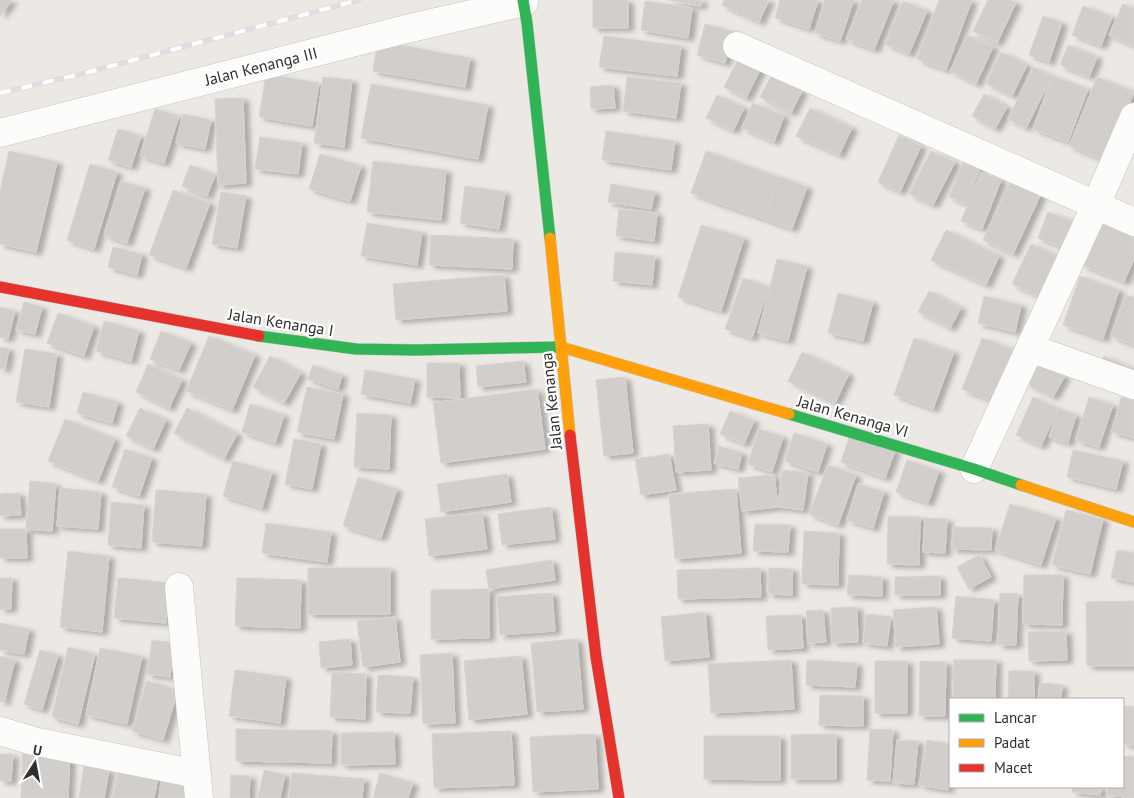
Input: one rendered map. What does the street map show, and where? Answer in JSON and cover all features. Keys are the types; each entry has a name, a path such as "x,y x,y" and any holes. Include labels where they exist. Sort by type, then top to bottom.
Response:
{"street":[{"name":"Jalan Kenanga III","path":"0,133 406,29 524,1"},
{"name":"Jalan Kenanga","path":"524,1 577,500 596,657 619,798"},
{"path":"737,46 1134,222"},
{"path":"974,468 1096,205 1134,118"},
{"name":"Jalan Kenanga I","path":"0,287 262,337 356,349 416,350 562,347"},
{"name":"Jalan Kenanga VI","path":"562,347 974,468 1134,522"},
{"path":"1030,348 1134,385"},
{"path":"0,731 198,786 179,587"}],"building":[{"path":"0,0 12,0 0,16"},
{"path":"593,0 628,0 628,28 593,28"},
{"path":"668,0 702,0 701,6"},
{"path":"724,0 769,0 759,22 722,5"},
{"path":"780,0 818,0 809,29 775,18"},
{"path":"825,0 854,0 840,41 815,33"},
{"path":"862,0 894,0 874,50 846,39"},
{"path":"939,0 972,0 946,70 917,59"},
{"path":"988,0 1010,0 1016,3 997,43 973,31"},
{"path":"645,1 692,8 688,38 641,30"},
{"path":"903,1 927,11 909,54 885,44"},
{"path":"1123,4 1134,9 1134,46 1109,35"},
{"path":"1083,6 1112,17 1101,46 1072,35"},
{"path":"1043,16 1062,23 1049,62 1029,55"},
{"path":"705,24 734,32 725,63 697,55"},
{"path":"967,35 993,47 976,84 950,71"},
{"path":"604,36 681,46 677,76 599,67"},
{"path":"378,41 470,58 465,87 373,71"},
{"path":"1068,45 1097,57 1089,77 1060,65"},
{"path":"1001,52 1027,65 1012,96 986,83"},
{"path":"741,54 763,64 746,98 724,87"},
{"path":"1033,67 1052,76 1026,128 1008,119"},
{"path":"266,74 319,83 312,126 259,117"},
{"path":"771,76 802,91 791,113 760,97"},
{"path":"1052,76 1088,89 1068,142 1033,129"},
{"path":"323,77 352,80 344,147 314,143"},
{"path":"627,77 681,83 676,118 623,111"},
{"path":"1097,77 1134,92 1106,161 1069,146"},
{"path":"371,84 488,105 478,159 361,138"},
{"path":"613,85 615,108 591,109 590,87"},
{"path":"984,94 1007,107 995,129 972,116"},
{"path":"717,95 744,108 733,131 706,118"},
{"path":"243,98 246,183 218,185 215,99"},
{"path":"753,103 784,116 774,142 742,128"},
{"path":"810,108 852,128 839,155 796,136"},
{"path":"155,109 179,116 164,163 140,156"},
{"path":"183,114 211,120 205,149 176,143"},
{"path":"118,129 141,136 131,167 108,160"},
{"path":"606,131 675,141 671,170 602,160"},
{"path":"899,135 921,146 900,192 878,182"},
{"path":"260,137 302,143 298,174 255,169"},
{"path":"9,151 57,162 36,252 0,244 0,191"},
{"path":"706,151 733,161 717,203 691,193"},
{"path":"931,151 955,162 933,205 909,194"},
{"path":"320,154 361,166 350,201 309,189"},
{"path":"964,160 981,166 966,204 949,197"},
{"path":"373,161 446,170 441,220 367,212"},
{"path":"733,161 756,169 741,211 717,203"},
{"path":"90,164 117,172 94,249 67,240"},
{"path":"190,165 215,175 207,196 182,186"},
{"path":"756,169 779,177 764,219 741,211"},
{"path":"981,172 1001,180 982,229 961,221"},
{"path":"779,177 807,187 792,229 764,219"},
{"path":"1011,180 1041,194 1013,254 983,240"},
{"path":"121,181 145,188 127,243 104,235"},
{"path":"611,184 655,192 651,209 608,202"},
{"path":"465,186 505,192 499,229 460,223"},
{"path":"173,190 210,203 186,268 149,255"},
{"path":"221,192 246,196 237,248 212,244"},
{"path":"619,209 657,213 654,241 616,236"},
{"path":"1048,212 1077,223 1067,249 1038,238"},
{"path":"1100,222 1134,236 1134,259 1124,282 1082,265"},
{"path":"367,223 422,232 417,265 361,256"},
{"path":"701,225 744,238 721,311 678,297"},
{"path":"946,230 999,256 986,285 931,260"},
{"path":"431,235 513,239 512,269 429,265"},
{"path":"1031,244 1065,259 1046,300 1012,284"},
{"path":"113,247 142,254 137,275 108,267"},
{"path":"615,252 655,256 652,285 613,281"},
{"path":"777,259 807,266 788,341 758,333"},
{"path":"504,275 507,311 396,320 393,284"},
{"path":"1080,276 1119,290 1103,339 1063,325"},
{"path":"743,278 769,287 752,338 725,329"},
{"path":"929,291 961,308 950,328 918,312"},
{"path":"838,293 873,302 863,341 828,333"},
{"path":"1126,295 1134,298 1134,345 1111,336"},
{"path":"984,296 1021,305 1015,332 978,323"},
{"path":"24,302 42,307 35,334 16,330"},
{"path":"0,307 15,311 8,339 0,337"},
{"path":"58,313 94,326 84,356 47,343"},
{"path":"104,321 139,331 131,361 96,351"},
{"path":"161,331 191,343 179,370 150,359"},
{"path":"209,336 255,355 232,410 186,391"},
{"path":"914,338 954,352 933,409 894,395"},
{"path":"982,338 1017,351 997,403 962,389"},
{"path":"0,347 9,349 5,369 0,369"},
{"path":"25,349 57,354 49,407 16,402"},
{"path":"802,352 849,374 835,403 788,381"},
{"path":"270,356 301,373 284,403 253,387"},
{"path":"1104,356 1129,367 1125,375 1100,365"},
{"path":"523,361 526,382 478,387 476,366"},
{"path":"1038,361 1065,376 1053,397 1026,383"},
{"path":"427,363 459,363 460,398 427,397"},
{"path":"148,364 182,380 169,408 136,392"},
{"path":"313,365 342,375 338,389 308,379"},
{"path":"365,370 415,379 410,403 361,394"},
{"path":"625,377 633,453 604,456 596,380"},
{"path":"307,387 343,394 334,439 297,432"},
{"path":"537,389 545,449 441,463 433,403"},
{"path":"83,392 118,402 112,423 77,413"},
{"path":"1033,397 1058,409 1041,446 1016,435"},
{"path":"1089,397 1113,405 1099,447 1076,440"},
{"path":"1121,397 1134,401 1134,438 1112,432"},
{"path":"250,404 284,415 275,443 242,432"},
{"path":"140,408 166,420 153,449 126,436"},
{"path":"187,408 237,434 224,459 174,433"},
{"path":"1058,409 1076,415 1068,443 1049,437"},
{"path":"730,411 754,421 744,444 720,434"},
{"path":"357,413 391,415 389,469 354,467"},
{"path":"65,419 115,439 98,481 48,461"},
{"path":"708,424 711,470 676,472 673,426"},
{"path":"759,429 783,437 772,472 748,464"},
{"path":"794,433 827,444 818,472 785,461"},
{"path":"850,435 895,451 885,478 841,462"},
{"path":"294,439 321,444 312,489 285,484"},
{"path":"719,446 742,453 738,469 714,463"},
{"path":"125,449 152,458 139,496 112,487"},
{"path":"1073,450 1123,461 1116,489 1067,477"},
{"path":"669,454 676,490 641,495 635,459"},
{"path":"907,460 939,471 928,503 896,492"},
{"path":"233,461 272,472 262,508 223,496"},
{"path":"828,465 856,475 838,525 809,514"},
{"path":"782,470 808,473 803,510 778,507"},
{"path":"507,474 511,502 441,512 437,484"},
{"path":"774,475 778,507 742,511 738,478"},
{"path":"358,477 397,489 381,538 343,526"},
{"path":"30,481 56,484 52,531 26,529"},
{"path":"858,484 884,492 873,528 847,520"},
{"path":"60,488 101,492 98,529 57,526"},
{"path":"736,489 741,553 675,559 669,494"},
{"path":"156,490 206,494 202,546 152,542"},
{"path":"19,493 21,515 0,516 0,494"},
{"path":"111,502 144,505 141,548 108,545"},
{"path":"1010,504 1056,518 1041,565 995,550"},
{"path":"551,507 555,539 502,545 498,514"},
{"path":"1066,510 1103,519 1090,574 1052,565"},
{"path":"482,513 487,549 429,556 425,519"},
{"path":"888,516 920,517 919,565 887,564"},
{"path":"925,518 947,519 945,553 923,552"},
{"path":"266,523 331,532 327,562 262,553"},
{"path":"755,524 790,525 788,552 753,551"},
{"path":"953,527 992,528 991,550 952,549"},
{"path":"0,529 26,529 27,558 0,558"},
{"path":"804,531 839,533 838,585 802,584"},
{"path":"1117,550 1134,553 1134,582 1111,578"},
{"path":"68,551 109,556 102,632 60,627"},
{"path":"979,555 991,577 969,589 957,567"},
{"path":"552,560 555,580 489,589 486,570"},
{"path":"308,568 390,568 390,614 308,614"},
{"path":"760,568 761,597 678,599 677,570"},
{"path":"769,568 792,569 792,595 768,594"},
{"path":"849,575 882,577 882,596 847,595"},
{"path":"1024,575 1063,575 1062,625 1023,624"},
{"path":"940,576 940,595 895,595 895,577"},
{"path":"0,578 12,578 11,609 0,609"},
{"path":"118,578 170,583 166,623 114,618"},
{"path":"237,578 301,580 300,628 235,626"},
{"path":"489,589 489,638 431,639 431,590"},
{"path":"552,593 555,631 500,635 497,597"},
{"path":"1000,593 1018,594 1016,645 998,645"},
{"path":"956,596 994,600 991,641 952,638"},
{"path":"1134,601 1134,666 1087,666 1086,602"},
{"path":"857,607 858,642 832,643 831,608"},
{"path":"936,607 939,644 896,647 893,610"},
{"path":"823,610 826,642 808,643 806,611"},
{"path":"705,612 709,657 665,661 661,617"},
{"path":"867,614 891,617 887,646 863,643"},
{"path":"801,615 803,648 768,650 766,616"},
{"path":"395,617 400,662 363,667 357,621"},
{"path":"0,623 29,629 24,654 0,650"},
{"path":"1066,631 1067,660 1029,661 1028,632"},
{"path":"350,639 352,665 321,668 319,642"},
{"path":"577,639 583,709 537,712 531,643"},
{"path":"152,640 174,643 170,677 147,674"},
{"path":"68,647 95,654 78,724 52,717"},
{"path":"100,648 142,656 127,724 86,715"},
{"path":"40,650 58,655 42,710 24,704"},
{"path":"452,653 455,723 423,724 420,655"},
{"path":"0,656 15,660 4,702 0,701"},
{"path":"521,656 527,714 469,720 464,661"},
{"path":"791,660 794,709 711,713 708,664"},
{"path":"807,660 857,663 855,687 806,685"},
{"path":"954,660 996,660 995,698 953,698"},
{"path":"875,661 907,661 907,713 875,713"},
{"path":"920,661 946,662 945,716 919,716"},
{"path":"235,670 286,677 280,723 229,716"},
{"path":"1009,671 1034,671 1034,698 1008,698"},
{"path":"332,672 366,674 365,719 330,717"},
{"path":"378,675 413,677 410,713 376,712"},
{"path":"147,681 178,690 163,740 132,731"},
{"path":"1040,683 1062,685 1061,698 1038,698"},
{"path":"820,695 863,696 863,726 819,725"},
{"path":"1125,706 1134,707 1134,745 1124,744"},
{"path":"236,729 332,731 331,763 236,761"},
{"path":"870,729 893,730 890,781 867,780"},
{"path":"511,731 514,785 434,788 432,734"},
{"path":"394,732 395,764 341,765 341,733"},
{"path":"595,734 598,789 533,792 530,737"},
{"path":"836,734 836,779 791,779 791,735"},
{"path":"704,736 780,736 780,780 704,779"},
{"path":"897,740 918,741 914,784 893,783"},
{"path":"927,740 949,744 948,790 919,785"},
{"path":"23,750 70,752 68,798 21,798"},
{"path":"0,754 13,755 11,781 0,781"},
{"path":"1124,756 1134,757 1134,798 1107,795 1107,788 1124,788"},
{"path":"84,766 109,770 104,798 79,798"},
{"path":"119,768 158,777 154,798 112,798"},
{"path":"264,770 285,775 280,798 258,798"},
{"path":"292,773 364,779 362,798 289,798"},
{"path":"380,773 413,783 408,798 373,798"},
{"path":"231,775 250,776 249,798 230,798"},
{"path":"161,782 186,785 184,798 159,798"},
{"path":"1073,788 1102,788 1100,795 1072,792"}],"railway":[{"path":"0,93 85,73 359,0"}],"traffic: fast":[{"path":"523,0 550,238"},
{"path":"259,336 356,349 416,350 561,347"},
{"path":"789,414 974,469 1021,485"}],"traffic: slow":[{"path":"550,238 570,435"},
{"path":"561,347 789,414"},
{"path":"1021,485 1134,522"}],"traffic: jam":[{"path":"0,287 259,336"},
{"path":"570,435 596,657 619,798"}]}
